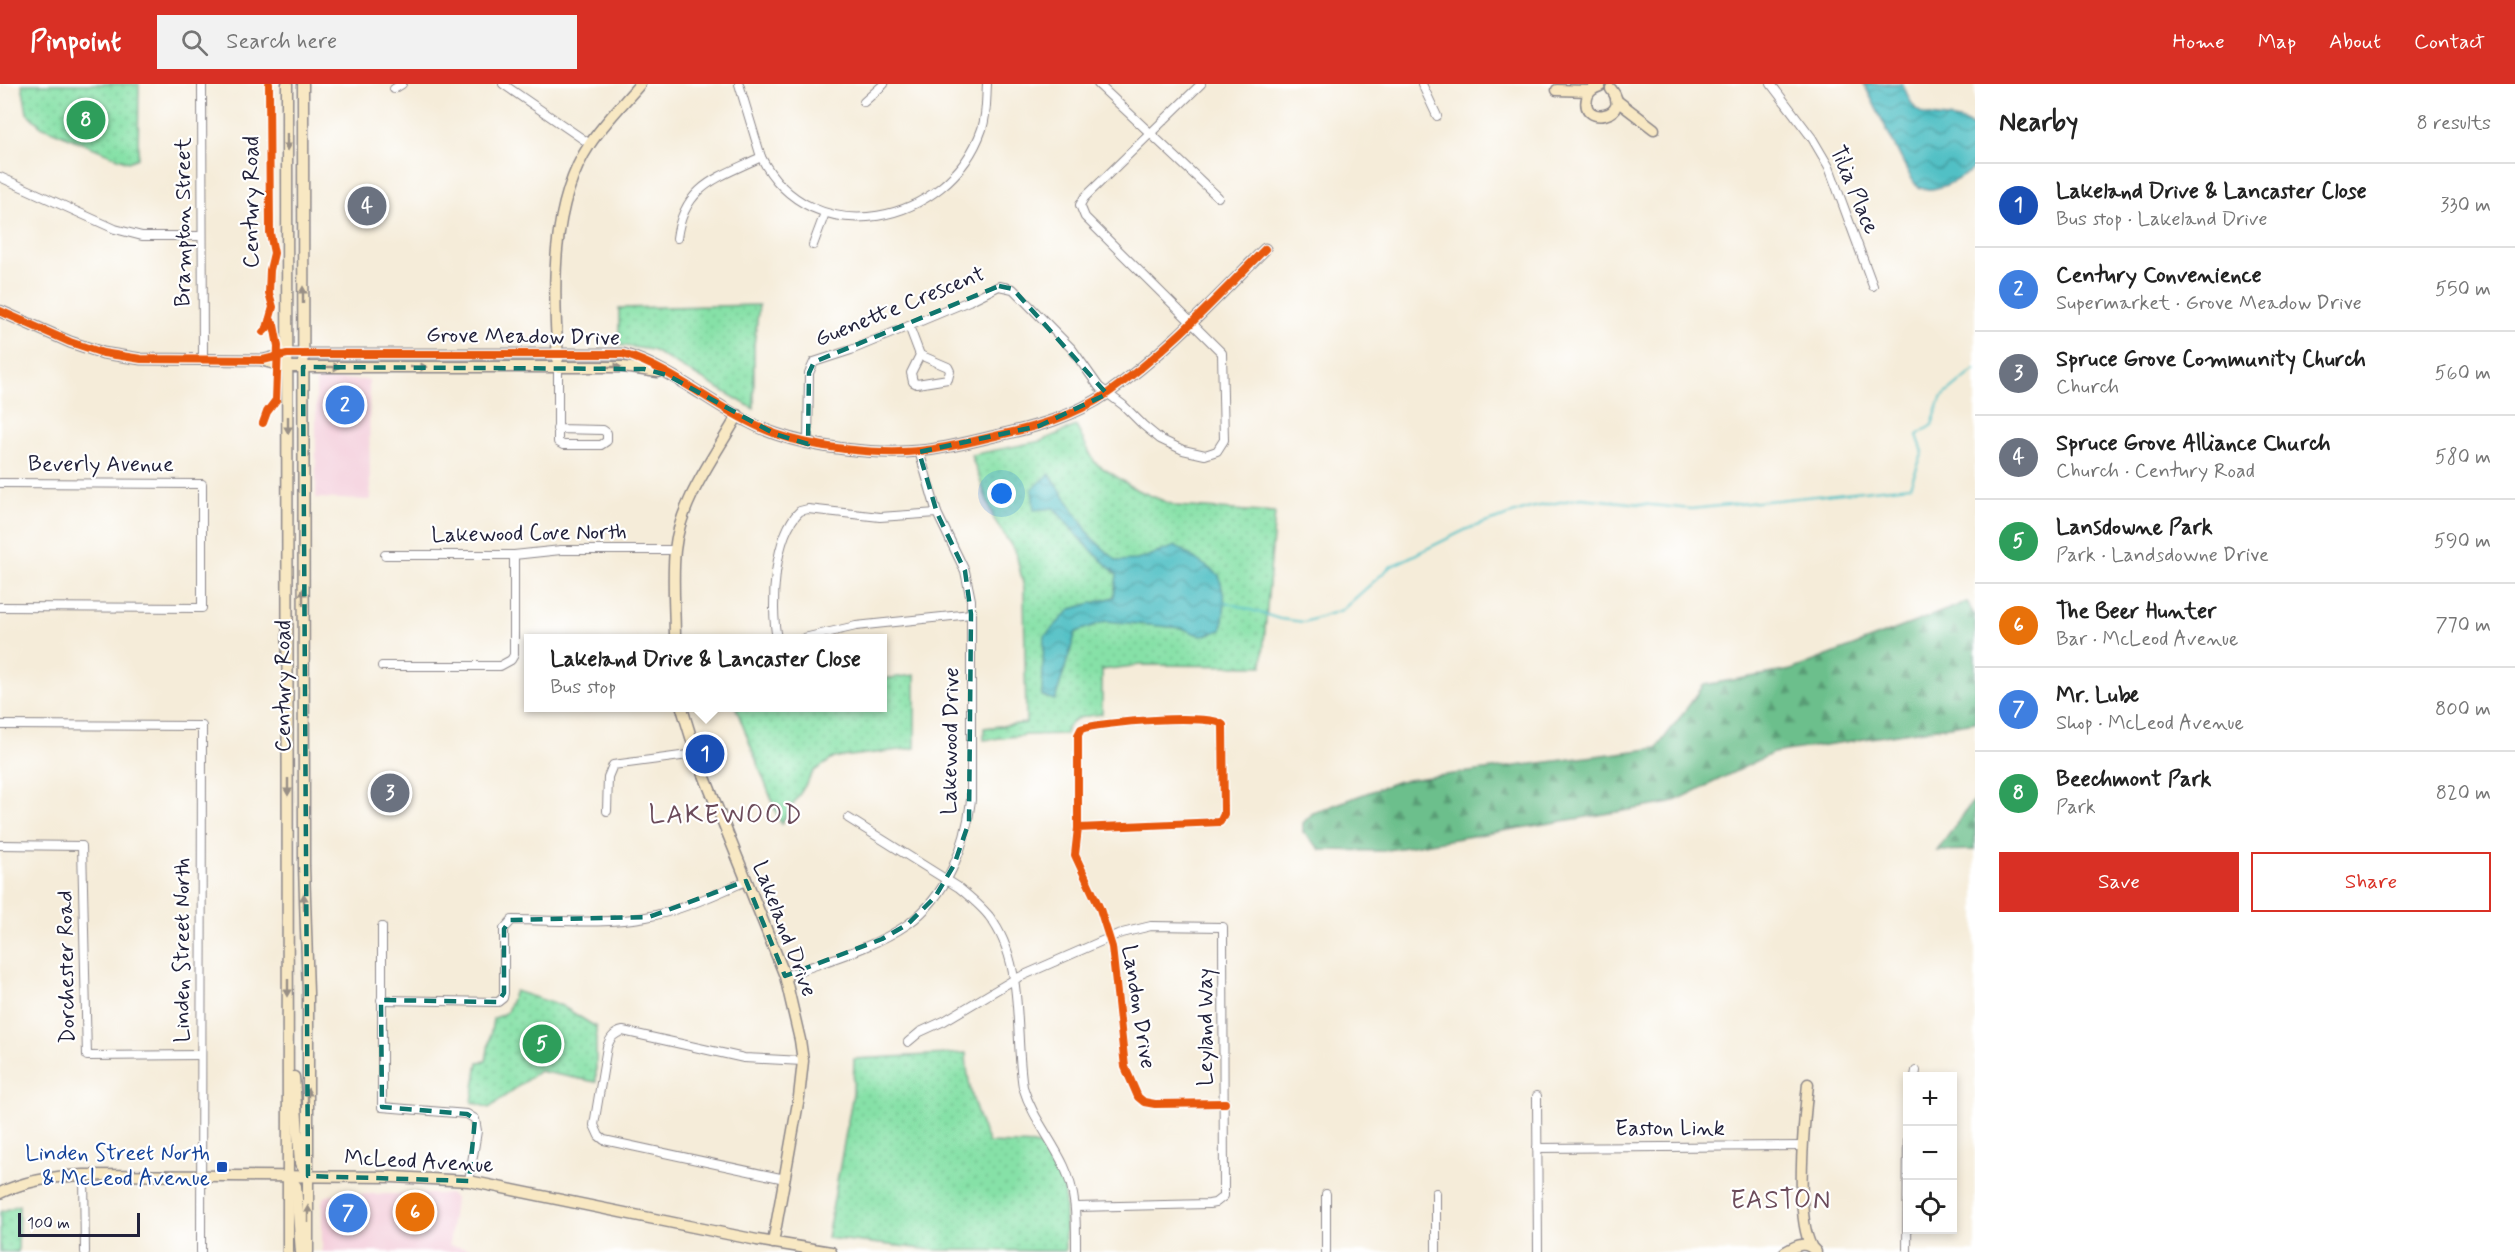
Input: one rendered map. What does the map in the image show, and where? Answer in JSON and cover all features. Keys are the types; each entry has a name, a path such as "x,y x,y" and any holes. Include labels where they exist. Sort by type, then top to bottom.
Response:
{"street":[{"name":"Brampton Street","path":"202,84 203,360"},
{"name":"Century Road","path":"287,84 288,1252"},
{"name":"Century Road","path":"303,84 304,866 308,993 308,1252"},
{"path":"503,84 590,144"},
{"path":"557,429 603,430 608,433 607,441 601,445 563,445 557,440 557,429 558,368 558,230 564,199 575,170 590,144 640,84"},
{"path":"739,84 761,156 766,167 784,189 809,207 825,213 854,217 886,215 912,206 952,177 975,145 986,113 987,84"},
{"path":"864,102 884,84"},
{"path":"1098,84 1218,196"},
{"path":"1107,394 1160,438 1183,450 1205,455 1217,451 1224,440 1224,360 1218,347 1085,217 1080,205 1084,198 1201,84"},
{"path":"1422,84 1437,116"},
{"name":"Tilia Place","path":"1771,84 1812,138 1829,167 1873,286"},
{"path":"1586,104 1603,87"},
{"path":"1642,119 1612,112 1598,116 1590,111 1586,104 1557,90 1603,87 1616,100 1642,119 1654,129"},
{"path":"1612,112 1616,100"},
{"path":"677,238 684,207 700,189 761,156"},
{"path":"0,177 115,229 142,236 202,237"},
{"path":"813,245 825,213"},
{"name":"Grove Meadow Drive","path":"263,360 287,354 623,354 647,361 667,375 775,434 808,444 891,452 919,451 1039,426 1073,413 1107,394 1158,355 1265,249"},
{"name":"Guenette Crescent","path":"808,444 809,373 814,362 851,350 969,301 994,287 1009,286 1067,344 1095,383 1107,394"},
{"path":"0,311 70,342 103,353 141,359 263,360"},
{"path":"909,326 920,356 911,373 913,382 917,384 948,380 950,371 948,367 920,356"},
{"name":"Grove Meadow Drive","path":"263,360 287,367 623,368 667,375"},
{"path":"675,634 675,550 689,503 738,415"},
{"name":"Lakewood Drive","path":"785,976 882,939 908,924 923,911 946,879 963,844 971,800 971,614 965,571 937,513 919,451"},
{"name":"Beverly Avenue","path":"0,483 202,484 202,608 0,606"},
{"path":"776,634 774,625 777,565 786,536 800,511 808,509 880,517 937,513"},
{"name":"Lakewood Cove North","path":"385,555 514,555 561,550 675,550"},
{"path":"382,666 506,664 513,655 514,555"},
{"path":"824,634 856,626 971,614"},
{"name":"Lakeland Drive","path":"683,712 696,754 785,976 795,1012 803,1061 799,1097 773,1243"},
{"name":"Landon Drive","path":"1078,828 1220,822 1224,814 1223,726 1220,722 1150,720 1089,726 1079,732 1078,828 1075,855 1100,909 1109,937 1116,978 1125,1066 1138,1097 1144,1102 1155,1104 1225,1103"},
{"name":"Linden Street North","path":"0,725 202,726 201,1252"},
{"path":"607,811 608,777 613,765 696,754"},
{"path":"848,818 946,879 974,900 988,915 1002,940 1015,980 1023,1088 1038,1123 1063,1165 1076,1207 1076,1252"},
{"name":"Dorchester Road","path":"0,845 82,846 87,1056 201,1055"},
{"path":"381,1000 498,1002 504,993 504,929 512,920 615,921 649,917 695,902 746,881"},
{"name":"Leyland Way","path":"908,1042 920,1032 944,1021 1015,980 1109,937 1151,926 1223,927 1225,1188 1222,1199 1209,1204 1076,1207"},
{"path":"382,927 382,1107 467,1114 475,1119 477,1131 469,1181"},
{"path":"288,1022 299,1125 300,1163 308,1176"},
{"path":"785,1179 604,1140 596,1131 595,1119 607,1047 612,1036 618,1032 623,1031 744,1058 803,1061"},
{"path":"1808,1084 1803,1146 1803,1216 1807,1239 1815,1250"},
{"path":"1537,1096 1538,1252"},
{"name":"Easton Link","path":"1537,1148 1803,1146"},
{"path":"84,1175 84,1252"},
{"name":"McLeod Avenue","path":"0,1193 23,1183 84,1175 393,1177 469,1181 773,1243 831,1252"},
{"path":"288,1176 296,1186 301,1252"},
{"path":"1906,1252 1907,1180"},
{"path":"1436,1193 1436,1252"},
{"path":"1326,1194 1326,1252"},
{"path":"1789,1250 1803,1216"},
{"path":"1789,1250 1800,1244 1815,1250"}],"highlighted area":[{"path":"999,286 1013,289 1107,394 1039,426 919,452 937,513 965,571 971,614 969,822 954,865 935,897 908,924 882,939 785,976 746,881 649,917 510,920 504,929 504,993 498,1002 381,1000 382,1107 467,1114 475,1119 469,1181 308,1176 303,367 644,369 667,375 775,434 808,444 809,373 814,362"}],"shaded area":[{"path":"316,379 369,380 370,500 316,498"},
{"path":"334,1194 451,1194 455,1199 449,1245 491,1252 322,1252 322,1202 325,1197"}],"green space":[{"path":"22,84 139,84 138,158 128,162 41,126 27,113"},
{"path":"759,305 754,345 754,409 652,350 619,345 619,308"},
{"path":"1076,426 1095,463 1137,490 1176,506 1275,513 1262,666 1140,665 1102,670 1102,714 1074,720 1070,723 1066,734 1027,735 984,740 984,728 1026,723 1024,588 1016,553 994,519 971,455 1041,441"},
{"path":"1967,602 1975,616 1975,722 1773,753 1671,803 1382,851 1321,850 1303,832 1303,823 1313,813 1399,781 1657,748 1704,685 1791,670"},
{"path":"915,675 915,748 834,758 814,771 781,824 738,712 887,712 887,678"},
{"path":"1975,798 1975,850 1937,851"},
{"path":"515,991 562,1006 596,1027 596,1082 539,1071 489,1108 472,1102 478,1062 486,1061 493,1019 507,1012"},
{"path":"966,1053 973,1099 989,1143 1041,1145 1065,1189 1065,1251 934,1250 827,1238 853,1093 854,1059"},
{"path":"19,1205 18,1252 0,1252 0,1212"}],"water":[{"path":"1864,84 1903,84 1916,109 1930,116 1954,119 1969,124 1975,129 1975,168 1939,188 1923,189 1917,186"},
{"path":"1050,474 1091,537 1117,561 1137,560 1176,546 1219,575 1225,602 1222,630 1201,636 1182,628 1106,621 1076,632 1055,700 1042,696 1044,637 1071,609 1114,597 1117,575 1082,541 1054,508 1034,510 1032,489"}],"waterway":[{"path":"1225,602 1280,619 1304,622 1342,610 1390,567 1467,529 1530,508 1581,498 1691,509 1910,486 1923,452 1917,435 1932,425 1941,398 1975,370"}],"cycle path":[{"path":"263,332 267,328 273,307 269,293 270,270 274,253 270,233 269,84"},
{"path":"0,311 70,342 103,353 141,359 263,360 287,354 623,354 663,371 737,416 776,434 827,447 902,452 947,447 1025,429 1081,409 1130,377 1170,343 1265,249"},
{"path":"263,423 267,412 276,400 278,346 274,325 270,319"},
{"path":"1078,828 1220,822 1224,814 1223,725 1215,721 1178,719 1131,721 1081,729 1078,735 1078,828 1075,855 1100,909 1112,947 1125,1067 1138,1097 1144,1102 1155,1104 1225,1103"}],"place":[{"name":"Beechmont Park","path":"86,120"},
{"name":"Spruce Grove Alliance Church","path":"367,206"},
{"name":"Century Convenience","path":"345,405"},
{"name":"Lakeland Drive & Lancaster Close","path":"705,754"},
{"name":"Spruce Grove Community Church","path":"390,793"},
{"name":"Lansdowne Park","path":"542,1044"},
{"name":"Linden Street North & McLeod Avenue","path":"222,1167"},
{"name":"The Beer Hunter","path":"415,1212"},
{"name":"Mr. Lube","path":"348,1213"}],"district":[{"name":"LAKEWOOD","path":"726,816"},
{"name":"EASTON","path":"1781,1201"}]}
